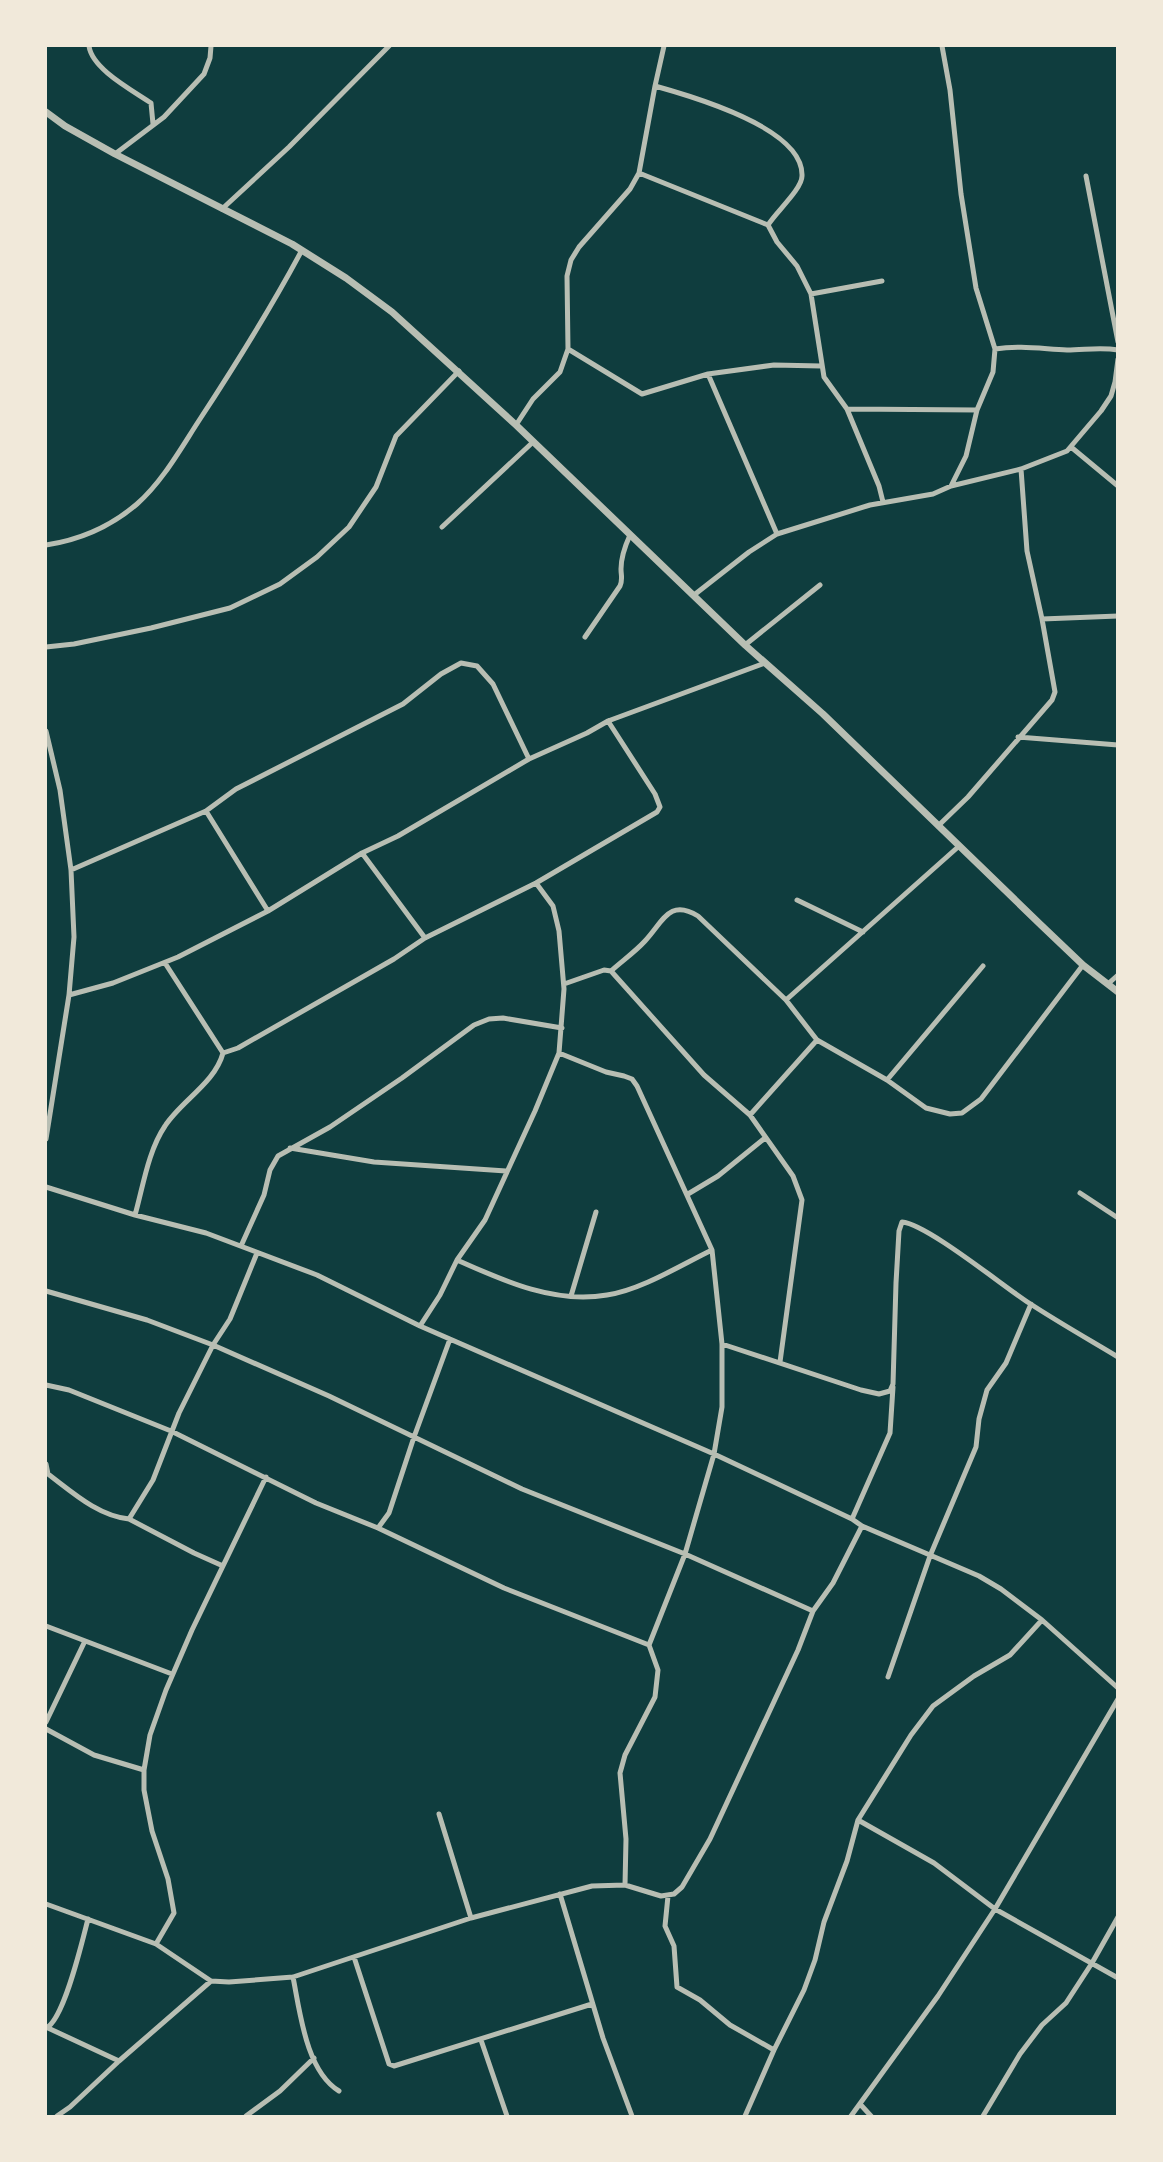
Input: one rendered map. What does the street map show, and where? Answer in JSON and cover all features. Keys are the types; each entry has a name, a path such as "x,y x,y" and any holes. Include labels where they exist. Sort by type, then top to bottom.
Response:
{"street":[{"path":"89,46 90,55 101,67 151,103 153,124"},
{"path":"115,154 164,117 204,74 211,46"},
{"path":"222,209 289,147 389,46"},
{"path":"516,425 533,399 559,372 568,349 567,276 571,260 579,247 630,189 639,173 664,46"},
{"path":"942,46 976,288 995,349 993,372 977,410 966,456 951,486"},
{"path":"656,86 692,96 755,122 784,141 800,166 802,177 768,225"},
{"path":"46,112 115,154 302,250 392,312 459,371 745,645 805,697 1083,965 1118,992"},
{"path":"639,173 768,225 797,266 811,294 824,377 847,409 883,502"},
{"path":"1086,176 1118,342"},
{"path":"46,545 97,531 116,520 149,493 239,359 302,250"},
{"path":"811,294 881,281"},
{"path":"995,349 1008,347 1070,350 1103,347 1118,350"},
{"path":"568,349 642,394 708,374 775,365 821,366"},
{"path":"694,595 777,534 883,502 933,494 951,486 1021,469 1060,455 1071,447 1111,396 1118,359"},
{"path":"46,647 141,631 230,608 280,584 317,557 349,527 376,488 396,436 459,371"},
{"path":"708,374 777,534"},
{"path":"847,409 977,410"},
{"path":"442,527 533,442"},
{"path":"1071,447 1118,486"},
{"path":"938,826 968,797 1052,700 1055,692 1027,551 1021,469"},
{"path":"585,637 620,586 623,579 623,550 630,535"},
{"path":"745,645 820,585"},
{"path":"1042,619 1118,616"},
{"path":"71,870 206,811 236,789 396,708 461,663 477,666 493,684 529,759"},
{"path":"69,995 113,984 165,963 268,911 362,853 398,836 529,759 608,721 765,663"},
{"path":"223,1053 238,1048 394,959 425,938 536,883 651,817 660,807 655,794 608,721"},
{"path":"46,731 71,870 74,937 69,995 46,1139"},
{"path":"1018,737 1118,745"},
{"path":"46,773 55,772"},
{"path":"206,811 268,911"},
{"path":"786,1000 958,847"},
{"path":"362,853 425,938"},
{"path":"420,1326 457,1261 485,1220 559,1053 564,984 559,931 553,906 536,883"},
{"path":"797,900 863,932"},
{"path":"611,971 644,942 666,915 679,909 687,909 698,916 786,1000 817,1040 887,1080 926,1108 950,1114 970,1109 997,1080 1083,965"},
{"path":"135,1215 159,1136 178,1109 220,1065 223,1053 165,963"},
{"path":"887,1080 983,966"},
{"path":"564,984 604,970 611,971 704,1075 750,1115 793,1176 802,1200 779,1362"},
{"path":"1109,983 1118,975"},
{"path":"242,1246 264,1195 270,1170 278,1156 340,1120 474,1025 489,1018 562,1027"},
{"path":"750,1115 817,1040"},
{"path":"559,1053 606,1072 632,1079 712,1250 722,1344 722,1407 714,1454 685,1554 649,1645 658,1670 655,1696 625,1755 620,1773 626,1839 625,1885"},
{"path":"688,1194 718,1175 765,1138"},
{"path":"290,1148 374,1162 506,1171"},
{"path":"46,1187 135,1215 206,1233 317,1275 420,1326 714,1454 862,1526 979,1576 1042,1620 1118,1688"},
{"path":"1080,1194 1118,1218"},
{"path":"570,1296 596,1212"},
{"path":"852,1519 891,1433 896,1283 899,1231 902,1223 914,1226 948,1246 1031,1304 1118,1357"},
{"path":"457,1261 529,1290 570,1296 606,1296 712,1250"},
{"path":"129,1519 153,1480 171,1431 213,1345 230,1319 257,1253"},
{"path":"46,1291 147,1320 213,1345 329,1396 522,1489 685,1554 813,1611"},
{"path":"888,1677 930,1556 976,1447 979,1419 987,1390 1006,1363 1031,1304"},
{"path":"378,1528 389,1513 450,1339"},
{"path":"722,1344 861,1390 879,1394 890,1391 893,1384"},
{"path":"46,1385 69,1390 171,1431 316,1503 378,1528 504,1588 649,1645"},
{"path":"46,1464 47,1476 85,1501 117,1518 129,1519 223,1566"},
{"path":"156,1944 174,1913 168,1879 152,1832 144,1790 144,1770 150,1735 173,1674 266,1477"},
{"path":"46,1904 156,1944 211,1981 229,1982 293,1977 471,1918 592,1886 625,1885 668,1896 674,1894 682,1887 710,1839 798,1650 813,1611 833,1583 862,1526"},
{"path":"745,2116 804,1990 858,1820 911,1735 933,1706 974,1676 1010,1655 1042,1620"},
{"path":"46,1626 84,1643 173,1674"},
{"path":"46,1722 84,1643"},
{"path":"851,2116 931,2006 995,1909 1118,1699"},
{"path":"46,1729 94,1755 144,1770"},
{"path":"439,1814 471,1918"},
{"path":"858,1820 934,1863 995,1909 1118,1978"},
{"path":"560,1894 592,2004 632,2116"},
{"path":"668,1896 665,1926 674,1946 677,1987 700,2000 730,2025 774,2050"},
{"path":"983,2116 1020,2054 1042,2025 1066,2003 1118,1917"},
{"path":"47,2028 52,2025 67,1992 88,1919"},
{"path":"354,1957 391,2066 592,2004"},
{"path":"293,1977 308,2045 324,2077 339,2091"},
{"path":"57,2116 211,1981"},
{"path":"47,2028 118,2060"},
{"path":"481,2040 507,2116"},
{"path":"246,2116 280,2091 314,2058"},
{"path":"860,2104 871,2116"}]}
